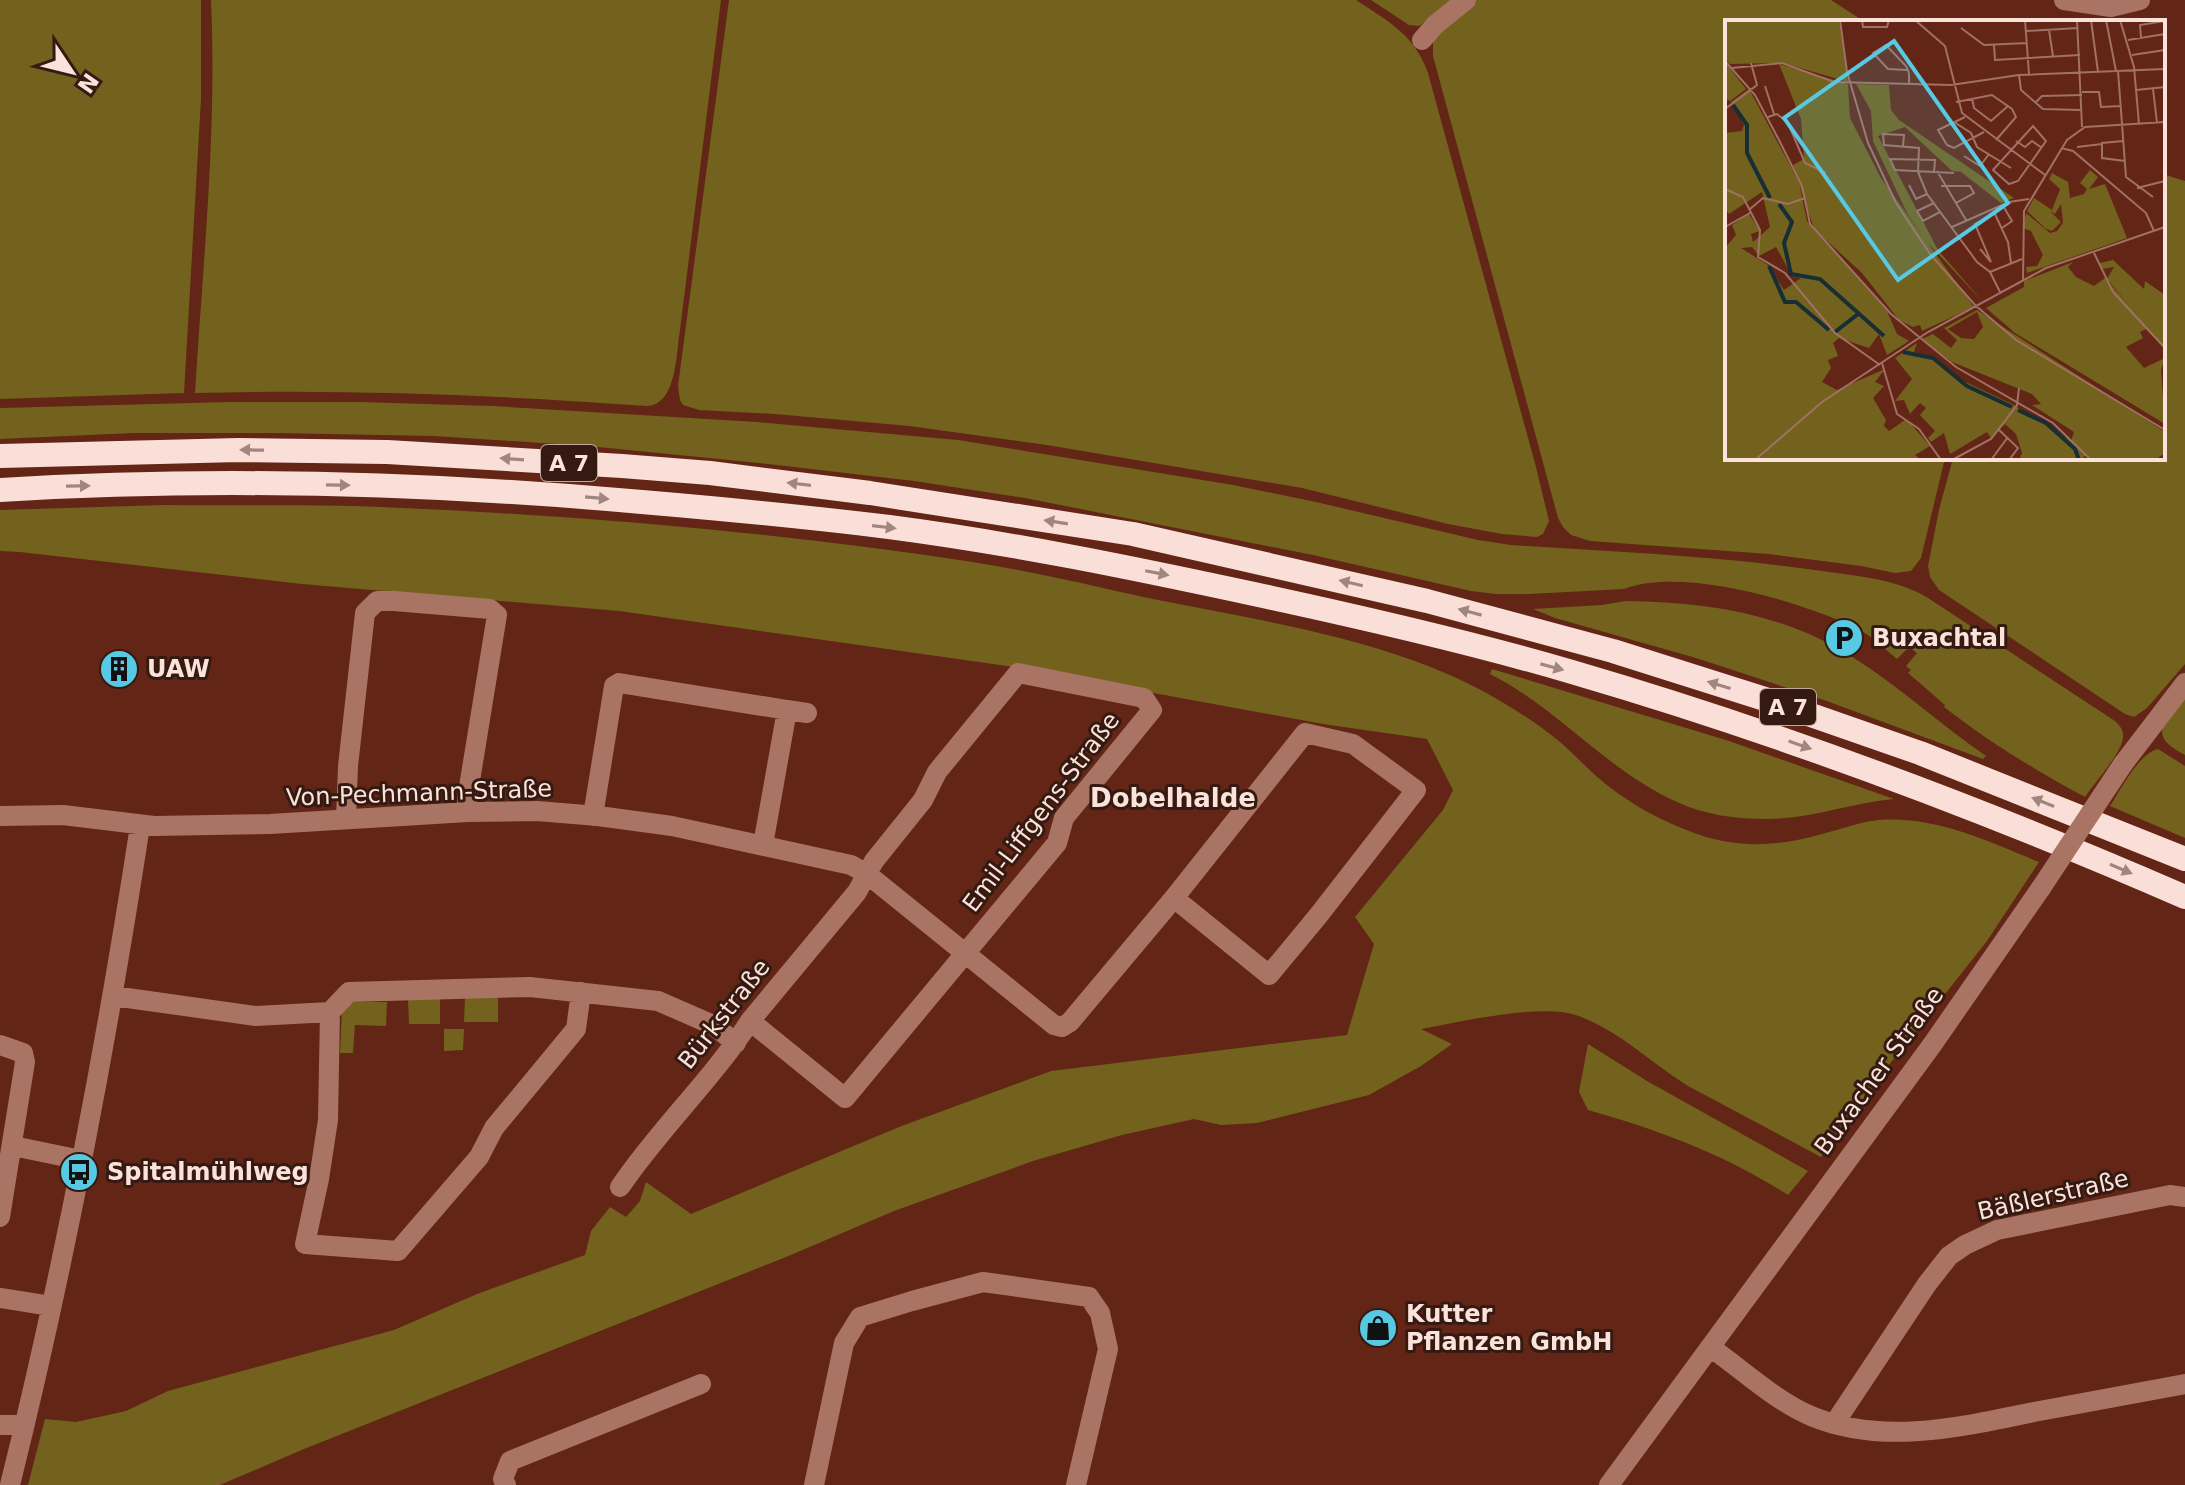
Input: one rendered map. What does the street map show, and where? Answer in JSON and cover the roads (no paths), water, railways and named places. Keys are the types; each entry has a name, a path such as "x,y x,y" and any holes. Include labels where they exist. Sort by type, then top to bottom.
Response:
{"highway":[{"name":"A 7","path":"0,456 239,450 387,452 590,464 710,473 870,493 1133,534 1427,601 1613,651 1920,753 2185,859"},
{"name":"A 7","path":"0,490 267,483 574,496 877,526 1053,553 1341,613 1571,672 1745,726 1911,784 2185,897"}],"street":[{"path":"1422,40 1466,0"},
{"path":"2064,0 2111,7 2140,0"},
{"path":"346,819 348,766 365,613 377,601 490,609 497,615 467,799 468,812"},
{"name":"Emil-Liffgens-Straße","path":"867,874 923,800 937,772 1018,673 1144,698 1152,710 1064,818 1057,843 965,953"},
{"path":"593,816 614,686 619,683 797,712 763,845"},
{"name":"Buxacher Straße","path":"1609,1485 1932,1045 2123,764 2185,683"},
{"path":"1305,733 1353,744 1416,790 1269,975 1174,898 1305,733"},
{"name":"Von-Pechmann-Straße","path":"0,816 63,815 140,826 270,824 537,811 672,826 851,865 867,874 1054,1025 1062,1027 1070,1022 1174,898"},
{"path":"10,1485 81,1160 113,996 140,826"},
{"name":"Bürkstraße","path":"620,1187 639,1159 857,892 867,874"},
{"path":"750,1021 845,1098 965,953"},
{"path":"581,992 576,1029 494,1128 479,1157 398,1251 305,1244 328,1120 330,1012 349,992 530,987 581,992 658,1001 713,1025 736,1043"},
{"path":"113,996 256,1016 330,1012"},
{"path":"0,1045 23,1053 25,1062 0,1217"},
{"path":"13,1146 81,1160"},
{"name":"Bäßlerstraße","path":"1834,1424 1927,1284 1949,1256 1965,1245 1997,1230 2042,1220 2170,1195 2185,1197"},
{"path":"814,1485 844,1343 860,1317 983,1282 1089,1297 1100,1313 1108,1349 1076,1485"},
{"path":"0,1298 51,1306"},
{"path":"1710,1347 1792,1406 1834,1424 1882,1432 1939,1429 2185,1384"},
{"path":"506,1485 503,1479 510,1461 701,1384"},
{"path":"0,1425 24,1425"}],"place":[{"name":"Buxachtal","path":"1844,638"},
{"name":"UAW","path":"119,669"},
{"name":"Spitalmühlweg","path":"79,1172"},
{"name":"Kutter Pflanzen GmbH","path":"1378,1328"}],"district":[{"name":"Dobelhalde","path":"1173,798"}]}
